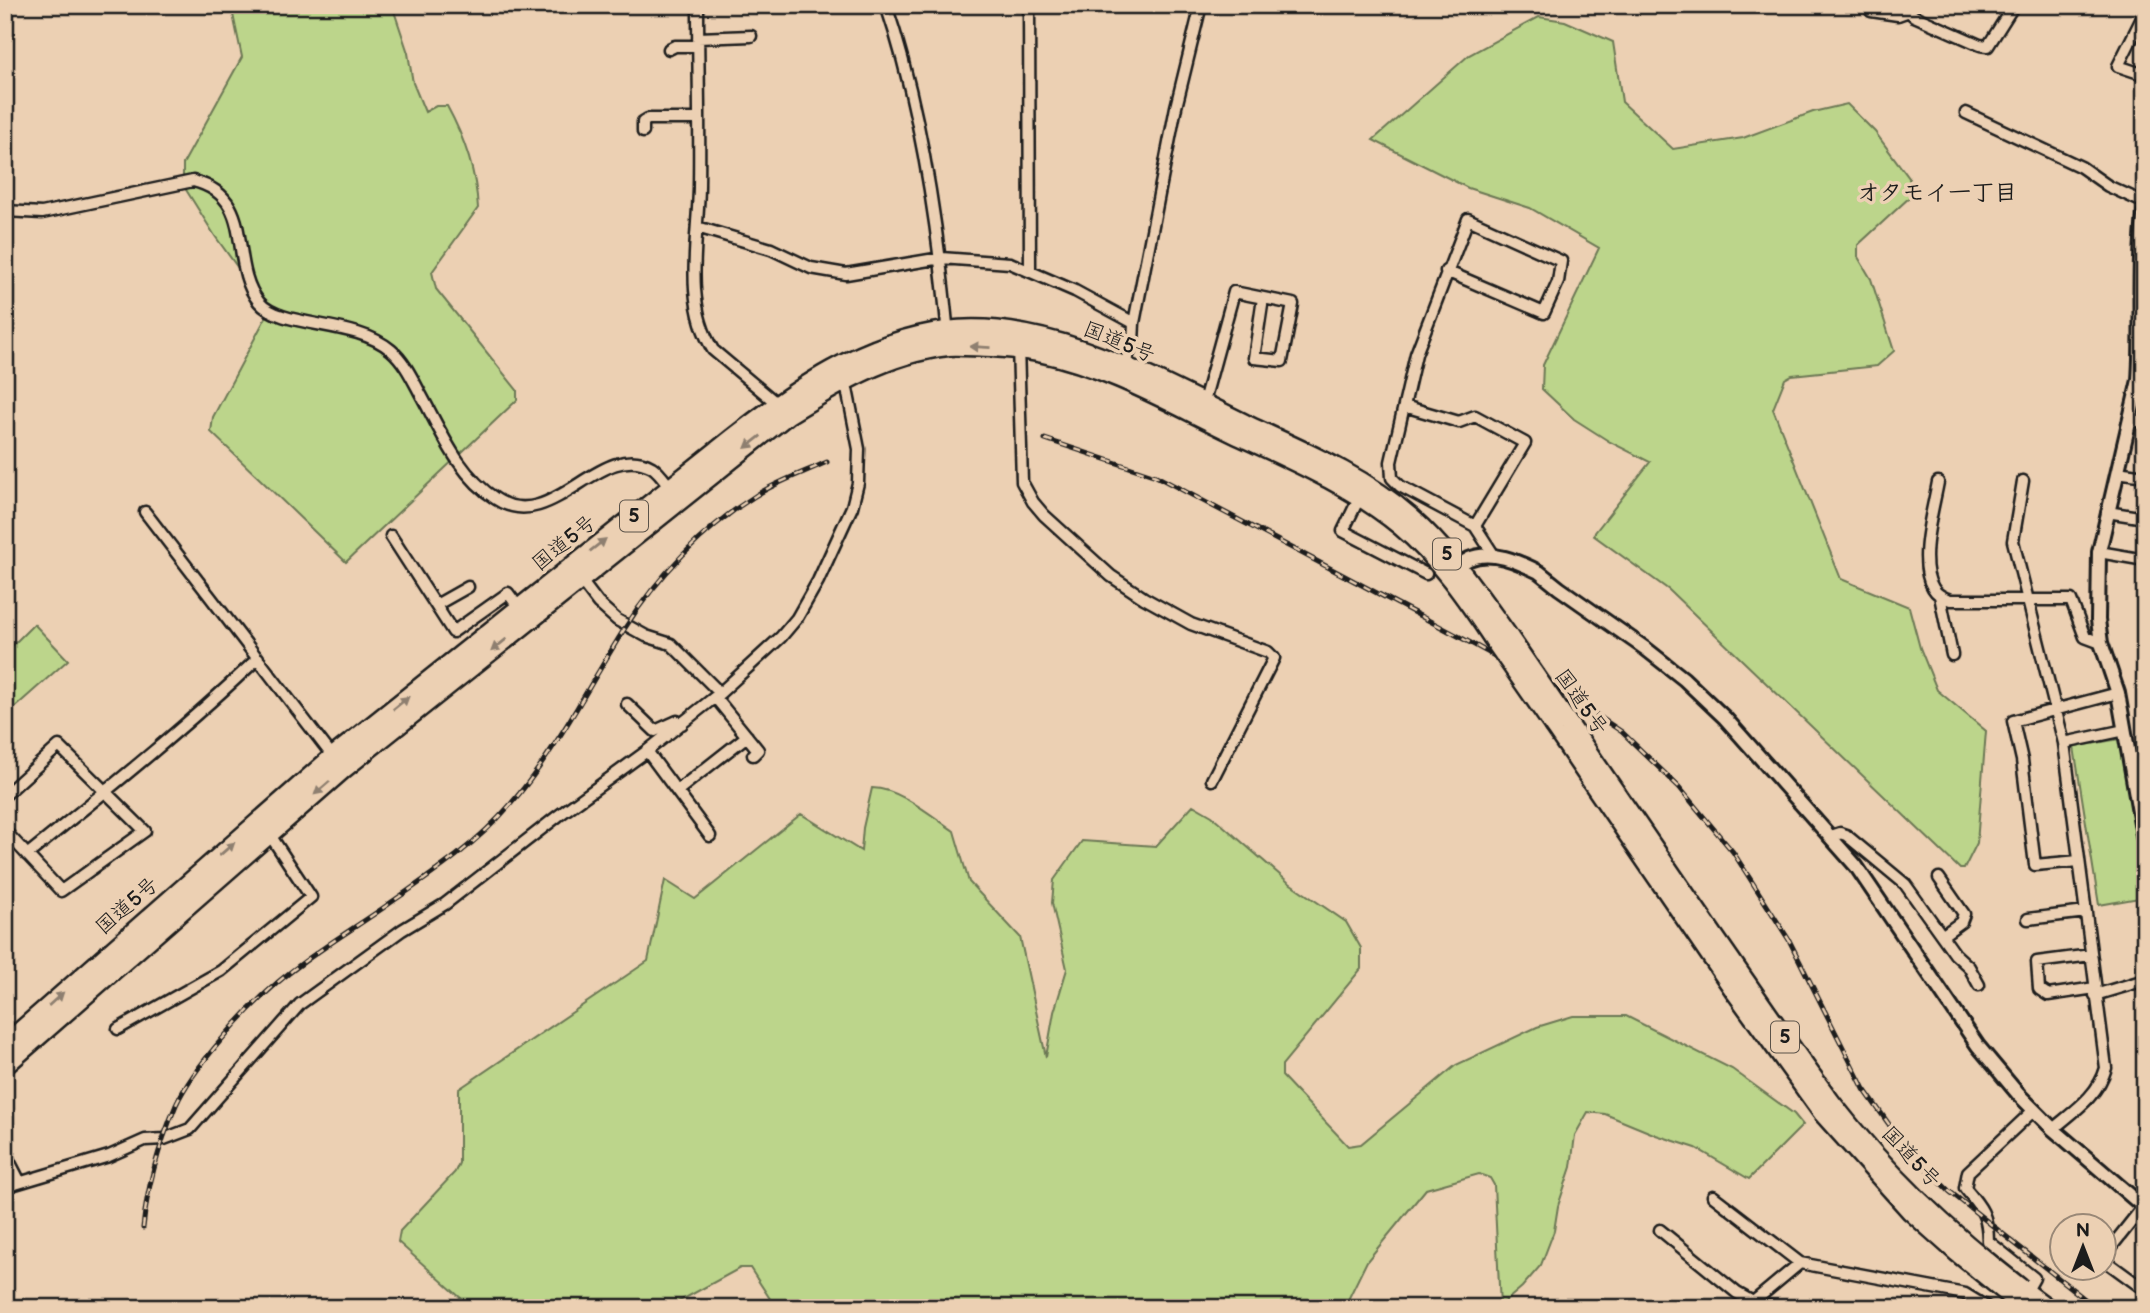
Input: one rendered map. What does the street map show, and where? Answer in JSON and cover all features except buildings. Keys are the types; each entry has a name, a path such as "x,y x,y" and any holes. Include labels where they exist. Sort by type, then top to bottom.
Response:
{"highway":[{"name":"国道5号","path":"5,1045 338,763 837,365 876,348 912,337 1073,346 1363,490 1411,518 1453,570 1833,1104 1875,1154 1966,1242 2021,1303 2047,1308"},
{"name":"国道5号","path":"783,409 843,380 949,338"},
{"name":"国道5号","path":"5,1066 265,827"}],"street":[{"path":"698,5 697,227 693,282 705,337 713,350 783,409"},
{"path":"886,5 911,90 941,258 949,338"},
{"path":"1029,5 1030,271"},
{"path":"1122,372 1133,343 1134,323 1176,107 1201,5"},
{"path":"1871,11 1898,15 1908,8 1914,16 1988,46 2014,5"},
{"path":"2145,12 2118,66 2145,75"},
{"path":"670,49 698,42 751,36"},
{"path":"1966,113 2081,167 2108,186 2145,203"},
{"path":"643,132 643,122 648,119 698,119"},
{"path":"5,211 42,213 192,181 214,188 227,199 241,242 249,286 268,312 349,329 376,340 391,350 411,376 467,473 485,492 500,502 517,507 555,500 602,468 620,463 639,463 653,468 675,494"},
{"path":"2145,209 2139,380 2099,552 2098,620 2101,643 2118,693 2145,846"},
{"path":"1446,271 1544,313 1558,282 1560,261 1468,219 1446,271 1416,354 1391,462 1392,478 1400,486 1475,526 1495,556"},
{"path":"697,227 771,248 811,268 846,274 941,258 1010,263 1134,323"},
{"path":"1201,409 1234,292 1293,304 1282,361 1254,358 1263,298"},
{"path":"1018,341 1023,482 1033,502 1111,576 1135,592 1191,624 1268,652 1274,658 1212,780"},
{"path":"5,1187 109,1156 145,1140 164,1139 190,1129 300,1004 402,930 445,904 647,751 717,695 781,637 797,618 818,581 852,507 858,483 859,449 843,380"},
{"path":"1404,406 1459,422 1475,416 1525,443 1475,526"},
{"path":"2130,420 2145,422"},
{"path":"2117,472 2145,476"},
{"path":"2023,481 2013,541 2064,743 2106,1068 2102,1084 2090,1098 2053,1129"},
{"path":"1938,482 1928,537 1927,561 1928,577 1933,589 1940,596 1951,600 2071,600 2085,637 2101,643"},
{"path":"1363,490 1343,530 1426,574"},
{"path":"145,512 338,763"},
{"path":"2107,512 2145,518"},
{"path":"391,536 453,632 509,593 524,615"},
{"path":"2099,552 2145,560"},
{"path":"1453,570 1470,558 1495,556 1539,572 1684,679 1725,718 1831,836 1896,923 1978,1046 2033,1111 2144,1207 2118,1241"},
{"path":"575,573 598,603 617,620 646,636 671,644 717,695 758,750 753,755"},
{"path":"436,606 468,587"},
{"path":"1940,596 1952,655"},
{"path":"27,855 211,703 258,657"},
{"path":"2079,861 2035,865 2022,760 2013,720 2118,693"},
{"path":"627,704 655,732 677,720 682,724"},
{"path":"2064,743 2125,730"},
{"path":"677,791 747,736"},
{"path":"5,795 59,746 145,831 61,891 5,831"},
{"path":"647,751 710,836"},
{"path":"118,1029 221,971 311,897 265,827"},
{"path":"1831,836 1840,833 1846,835 1905,884 1955,954 1969,967 1979,985"},
{"path":"1939,878 1964,914 1961,922 1943,935"},
{"path":"2028,919 2085,912"},
{"path":"2091,955 2037,962 2039,989 2048,995 2095,992 2145,980"},
{"path":"2021,1303 2034,1278 1988,1241 1988,1223 1983,1210 1965,1188 1968,1172 2033,1111"},
{"path":"5,1153 20,1182"},
{"path":"1713,1196 1800,1263 1965,1294 1988,1308"},
{"path":"1660,1230 1749,1305 1776,1308"},
{"path":"1749,1305 1800,1263"},
{"path":"2118,1268 2145,1290"},
{"path":"1967,1308 1973,1298"}],"green space":[{"path":"231,5 392,5 408,53 413,83 425,112 436,106 447,106 464,143 475,181 478,208 432,272 436,289 517,390 517,400 346,562 211,432 213,417 266,317 266,307 215,236 183,185 183,164 242,57"},
{"path":"1539,17 1565,21 1613,42 1622,102 1673,149 1743,138 1813,112 1847,104 1875,132 1909,178 1911,196 1858,245 1858,257 1871,279 1894,351 1877,366 1792,375 1785,379 1773,409 1841,579 1909,607 1920,648 1937,690 1986,731 1977,843 1964,869 1960,869 1669,590 1593,535 1650,462 1610,442 1574,419 1542,389 1543,365 1599,248 1530,208 1468,188 1373,140 1469,55"},
{"path":"34,624 68,660 5,716 5,653"},
{"path":"2119,739 2145,880 2145,897 2099,905 2074,747"},
{"path":"872,788 904,798 954,831 969,882 1020,937 1046,1057 1054,1012 1067,969 1052,903 1054,880 1082,841 1156,846 1193,805 1212,816 1288,882 1346,922 1361,948 1361,969 1282,1065 1282,1076 1348,1146 1361,1144 1456,1065 1537,1027 1573,1016 1626,1016 1732,1069 1794,1114 1803,1125 1749,1179 1696,1148 1605,1114 1588,1112 1575,1135 1571,1167 1558,1206 1554,1231 1541,1265 1522,1287 1500,1306 1494,1185 1490,1178 1479,1174 1426,1189 1367,1261 1344,1308 776,1308 750,1268 740,1268 667,1308 472,1308 398,1242 400,1231 455,1172 459,1163 459,1089 648,961 665,880 695,899 801,814 861,851"}],"railway":[{"path":"1045,439 1156,476 1573,699 1622,732 1679,787 1733,852 1789,940 1864,1089 1905,1147 1949,1191 2096,1308"},
{"path":"143,1228 155,1165 176,1105 207,1057 236,1023 290,972 435,872 496,821 542,764 638,609 667,572 700,538 736,509 763,491 827,462"}],"district":[{"name":"オタモイ一丁目","path":"1937,193"}]}
